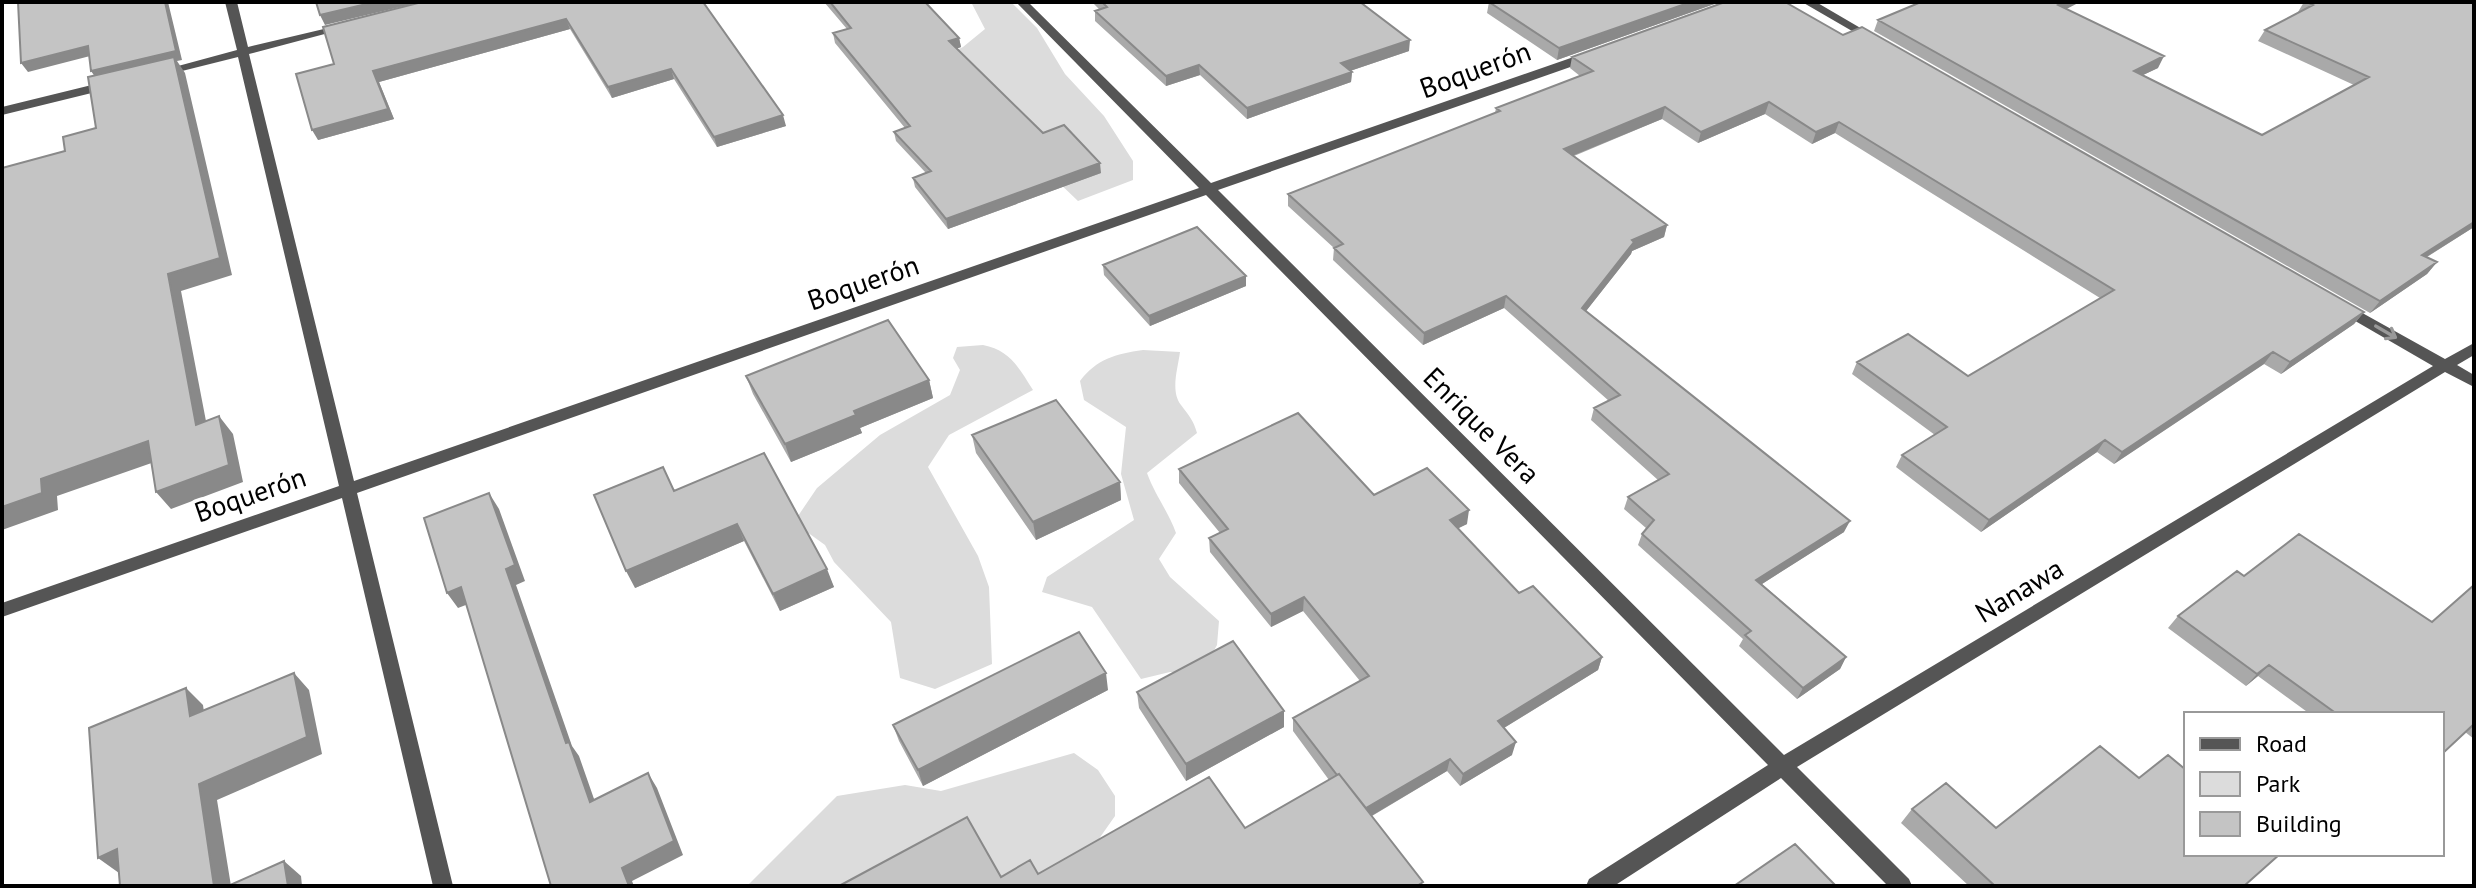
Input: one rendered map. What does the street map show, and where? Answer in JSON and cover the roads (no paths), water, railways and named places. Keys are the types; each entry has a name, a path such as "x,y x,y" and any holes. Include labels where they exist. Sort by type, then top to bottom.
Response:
{"street":[{"path":"231,2 443,886"},
{"name":"Enrique Vera","path":"1022,2 1902,886"},
{"path":"1808,2 1891,49"},
{"path":"152,75 360,24"},
{"name":"Boquerón","path":"2,610 1608,49"},
{"path":"2,111 122,82"},
{"path":"2334,303 2474,382"},
{"name":"Nanawa","path":"1596,886 1781,767 2474,348"}]}
